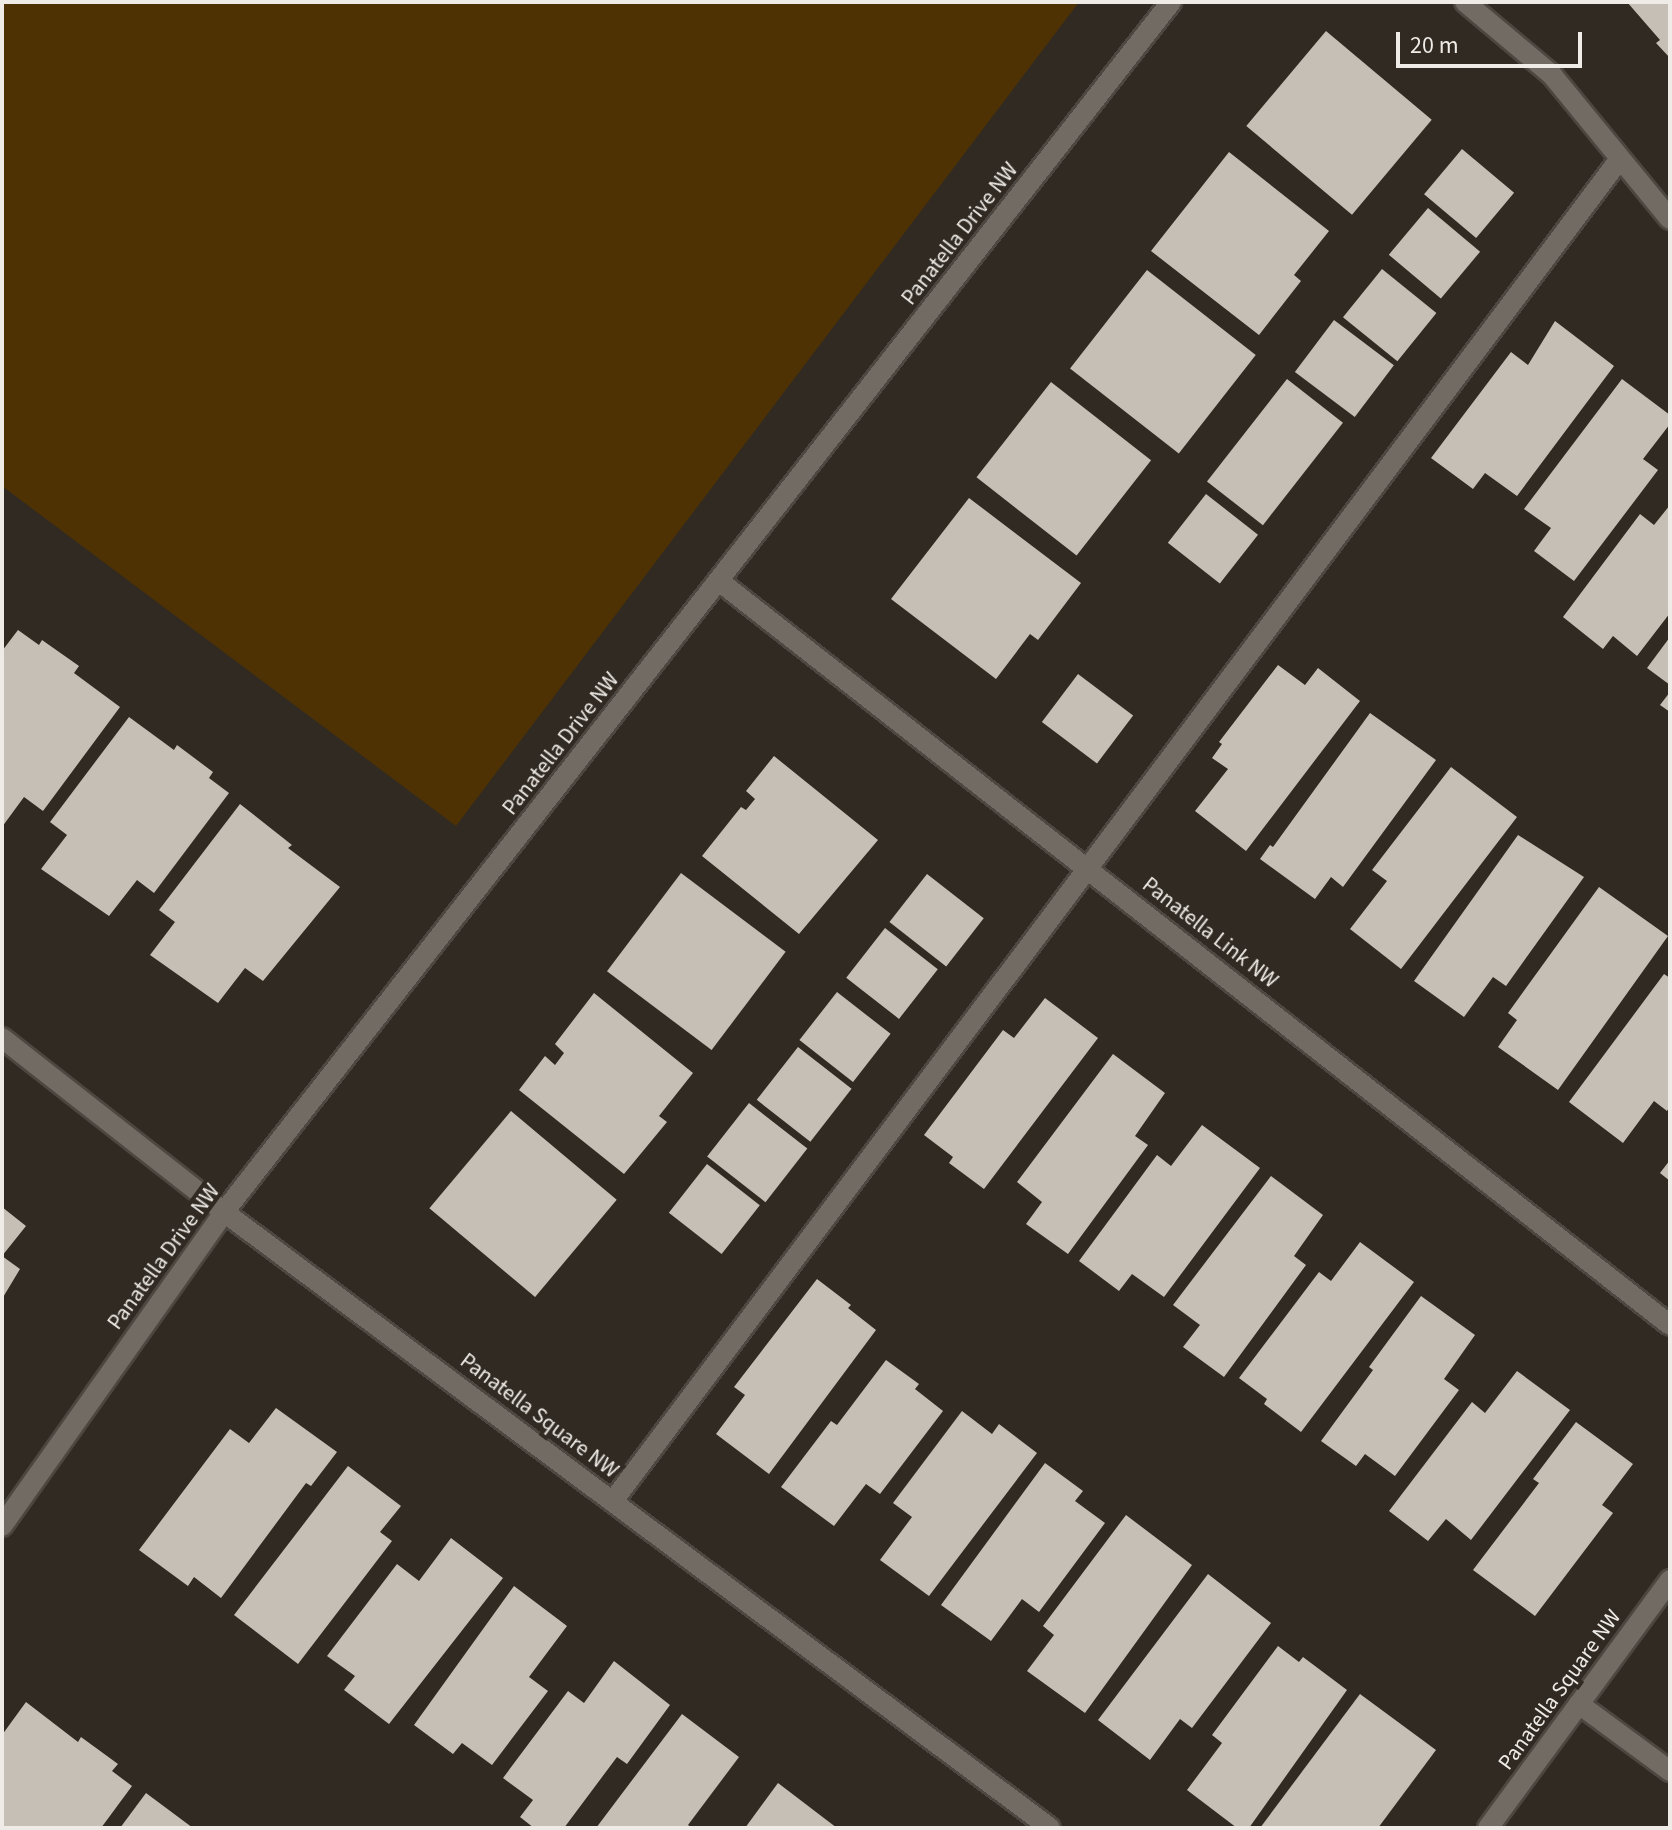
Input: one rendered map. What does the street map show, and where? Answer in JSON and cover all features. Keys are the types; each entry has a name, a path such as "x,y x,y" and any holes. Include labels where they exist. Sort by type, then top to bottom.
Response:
{"street":[{"name":"Panatella Drive NW","path":"2,1526 224,1212 1171,2"},
{"path":"1465,2 1552,75 1670,219"},
{"path":"613,1501 1619,160"},
{"name":"Panatella Link NW","path":"719,581 1670,1325"},
{"name":"Panatella Square NW","path":"2,1038 224,1212 1050,1828"},
{"name":"Panatella Square NW","path":"1488,1828 1670,1580"},
{"path":"1579,1704 1670,1771"}],"shaded area":[{"path":"2,2 1079,2 456,826 2,486"}],"building":[{"path":"1627,2 1670,2 1670,58 1656,43 1660,40"},
{"path":"1326,31 1432,120 1352,215 1246,126"},
{"path":"1462,149 1514,193 1476,238 1424,194"},
{"path":"1229,152 1329,231 1294,275 1301,281 1259,335 1151,251"},
{"path":"1428,208 1480,252 1441,298 1389,255"},
{"path":"1382,269 1436,313 1397,361 1343,317"},
{"path":"1147,270 1256,355 1179,453 1070,369"},
{"path":"1334,320 1394,365 1355,417 1295,372"},
{"path":"1555,321 1614,366 1517,496 1485,473 1473,489 1431,458 1511,352 1528,365"},
{"path":"1287,379 1343,423 1263,525 1207,481"},
{"path":"1622,379 1670,415 1670,424 1643,459 1658,470 1574,581 1534,551 1551,528 1524,509"},
{"path":"1051,382 1151,460 1077,556 977,477"},
{"path":"1206,494 1258,535 1220,583 1168,543"},
{"path":"969,498 1081,583 1038,640 1030,634 996,679 891,599"},
{"path":"1670,505 1670,613 1637,656 1613,636 1603,649 1563,617 1640,514 1654,525"},
{"path":"18,630 39,645 42,640 79,666 74,673 120,707 43,811 24,797 2,827 2,651"},
{"path":"1670,637 1670,685 1647,668"},
{"path":"1278,665 1305,685 1318,668 1360,701 1246,851 1195,811 1228,769 1212,758 1222,744 1219,742"},
{"path":"1078,674 1133,716 1097,763 1042,722"},
{"path":"1670,692 1670,712 1660,705"},
{"path":"1370,713 1436,760 1343,887 1331,877 1315,899 1260,859 1270,845 1273,847"},
{"path":"129,717 174,750 177,745 213,772 209,778 229,793 154,893 137,880 109,916 41,869 67,835 50,822"},
{"path":"774,756 878,840 799,934 702,856 741,807 746,810 755,799 746,791"},
{"path":"1451,767 1517,817 1401,969 1350,929 1387,881 1372,870"},
{"path":"240,804 292,845 288,848 340,887 263,981 245,968 218,1003 150,955 175,922 159,910"},
{"path":"1518,835 1584,877 1506,986 1493,977 1464,1017 1414,981"},
{"path":"681,873 786,952 712,1050 607,971"},
{"path":"927,874 984,918 946,966 889,922"},
{"path":"1599,887 1668,936 1558,1090 1498,1047 1517,1020 1508,1013"},
{"path":"885,928 938,969 899,1019 846,978"},
{"path":"1664,974 1670,978 1670,1106 1667,1111 1654,1101 1623,1143 1569,1102"},
{"path":"837,992 891,1034 853,1082 799,1040"},
{"path":"594,993 693,1073 659,1116 667,1122 624,1174 519,1090 545,1056 555,1065 564,1053 555,1044"},
{"path":"1045,998 1098,1038 984,1189 949,1163 953,1157 924,1135 1003,1030 1014,1038"},
{"path":"798,1047 852,1089 810,1142 757,1100"},
{"path":"1113,1054 1165,1093 1135,1136 1148,1145 1068,1254 1026,1224 1042,1202 1017,1182"},
{"path":"749,1103 807,1149 765,1202 707,1157"},
{"path":"511,1111 617,1200 535,1297 429,1208"},
{"path":"1202,1125 1260,1168 1164,1297 1132,1274 1119,1291 1079,1261 1157,1155 1171,1166"},
{"path":"1670,1160 1670,1181 1660,1173"},
{"path":"707,1164 760,1205 722,1254 669,1213"},
{"path":"1271,1176 1323,1215 1294,1256 1306,1265 1224,1377 1183,1347 1200,1325 1173,1305"},
{"path":"2,1207 26,1226 2,1256"},
{"path":"1360,1242 1414,1282 1301,1432 1264,1404 1267,1399 1239,1378 1319,1272 1331,1281"},
{"path":"2,1256 20,1269 2,1299"},
{"path":"817,1279 851,1305 848,1308 876,1330 769,1474 716,1434 745,1395 734,1387"},
{"path":"1421,1296 1475,1335 1444,1379 1459,1390 1395,1476 1365,1454 1356,1466 1321,1441 1373,1370 1369,1367"},
{"path":"886,1360 919,1384 915,1389 943,1411 880,1494 866,1484 834,1526 781,1487 831,1421 837,1425"},
{"path":"1517,1371 1570,1410 1471,1540 1446,1519 1428,1541 1389,1511 1472,1402 1485,1413"},
{"path":"276,1408 337,1452 311,1486 306,1483 221,1598 194,1577 188,1586 139,1550 230,1429 249,1443"},
{"path":"962,1411 992,1434 999,1424 1037,1453 929,1596 880,1560 912,1517 893,1503"},
{"path":"1576,1422 1633,1464 1602,1505 1613,1513 1535,1616 1473,1570 1539,1483 1533,1479"},
{"path":"1045,1463 1083,1491 1075,1501 1105,1523 1039,1612 1022,1599 991,1641 941,1605"},
{"path":"348,1466 401,1506 380,1532 392,1541 298,1664 234,1615"},
{"path":"1126,1515 1192,1565 1085,1713 1027,1671 1054,1635 1043,1626"},
{"path":"451,1538 503,1578 389,1724 344,1690 355,1676 327,1656 397,1564 419,1581"},
{"path":"1208,1574 1271,1623 1192,1728 1180,1719 1150,1760 1098,1720"},
{"path":"514,1586 567,1626 529,1677 548,1691 492,1765 462,1743 453,1754 414,1725"},
{"path":"1278,1646 1299,1662 1303,1657 1347,1690 1249,1828 1237,1828 1187,1790 1222,1743 1212,1735"},
{"path":"614,1661 670,1705 627,1764 617,1757 564,1828 534,1828 520,1817 533,1800 503,1778 568,1691 584,1703"},
{"path":"1360,1694 1436,1750 1378,1828 1260,1828"},
{"path":"26,1702 78,1742 81,1737 118,1764 112,1771 132,1786 101,1828 2,1828 2,1735"},
{"path":"682,1714 739,1757 688,1825 692,1828 596,1828"},
{"path":"778,1783 837,1828 745,1828"},
{"path":"146,1793 193,1828 120,1828"}]}
